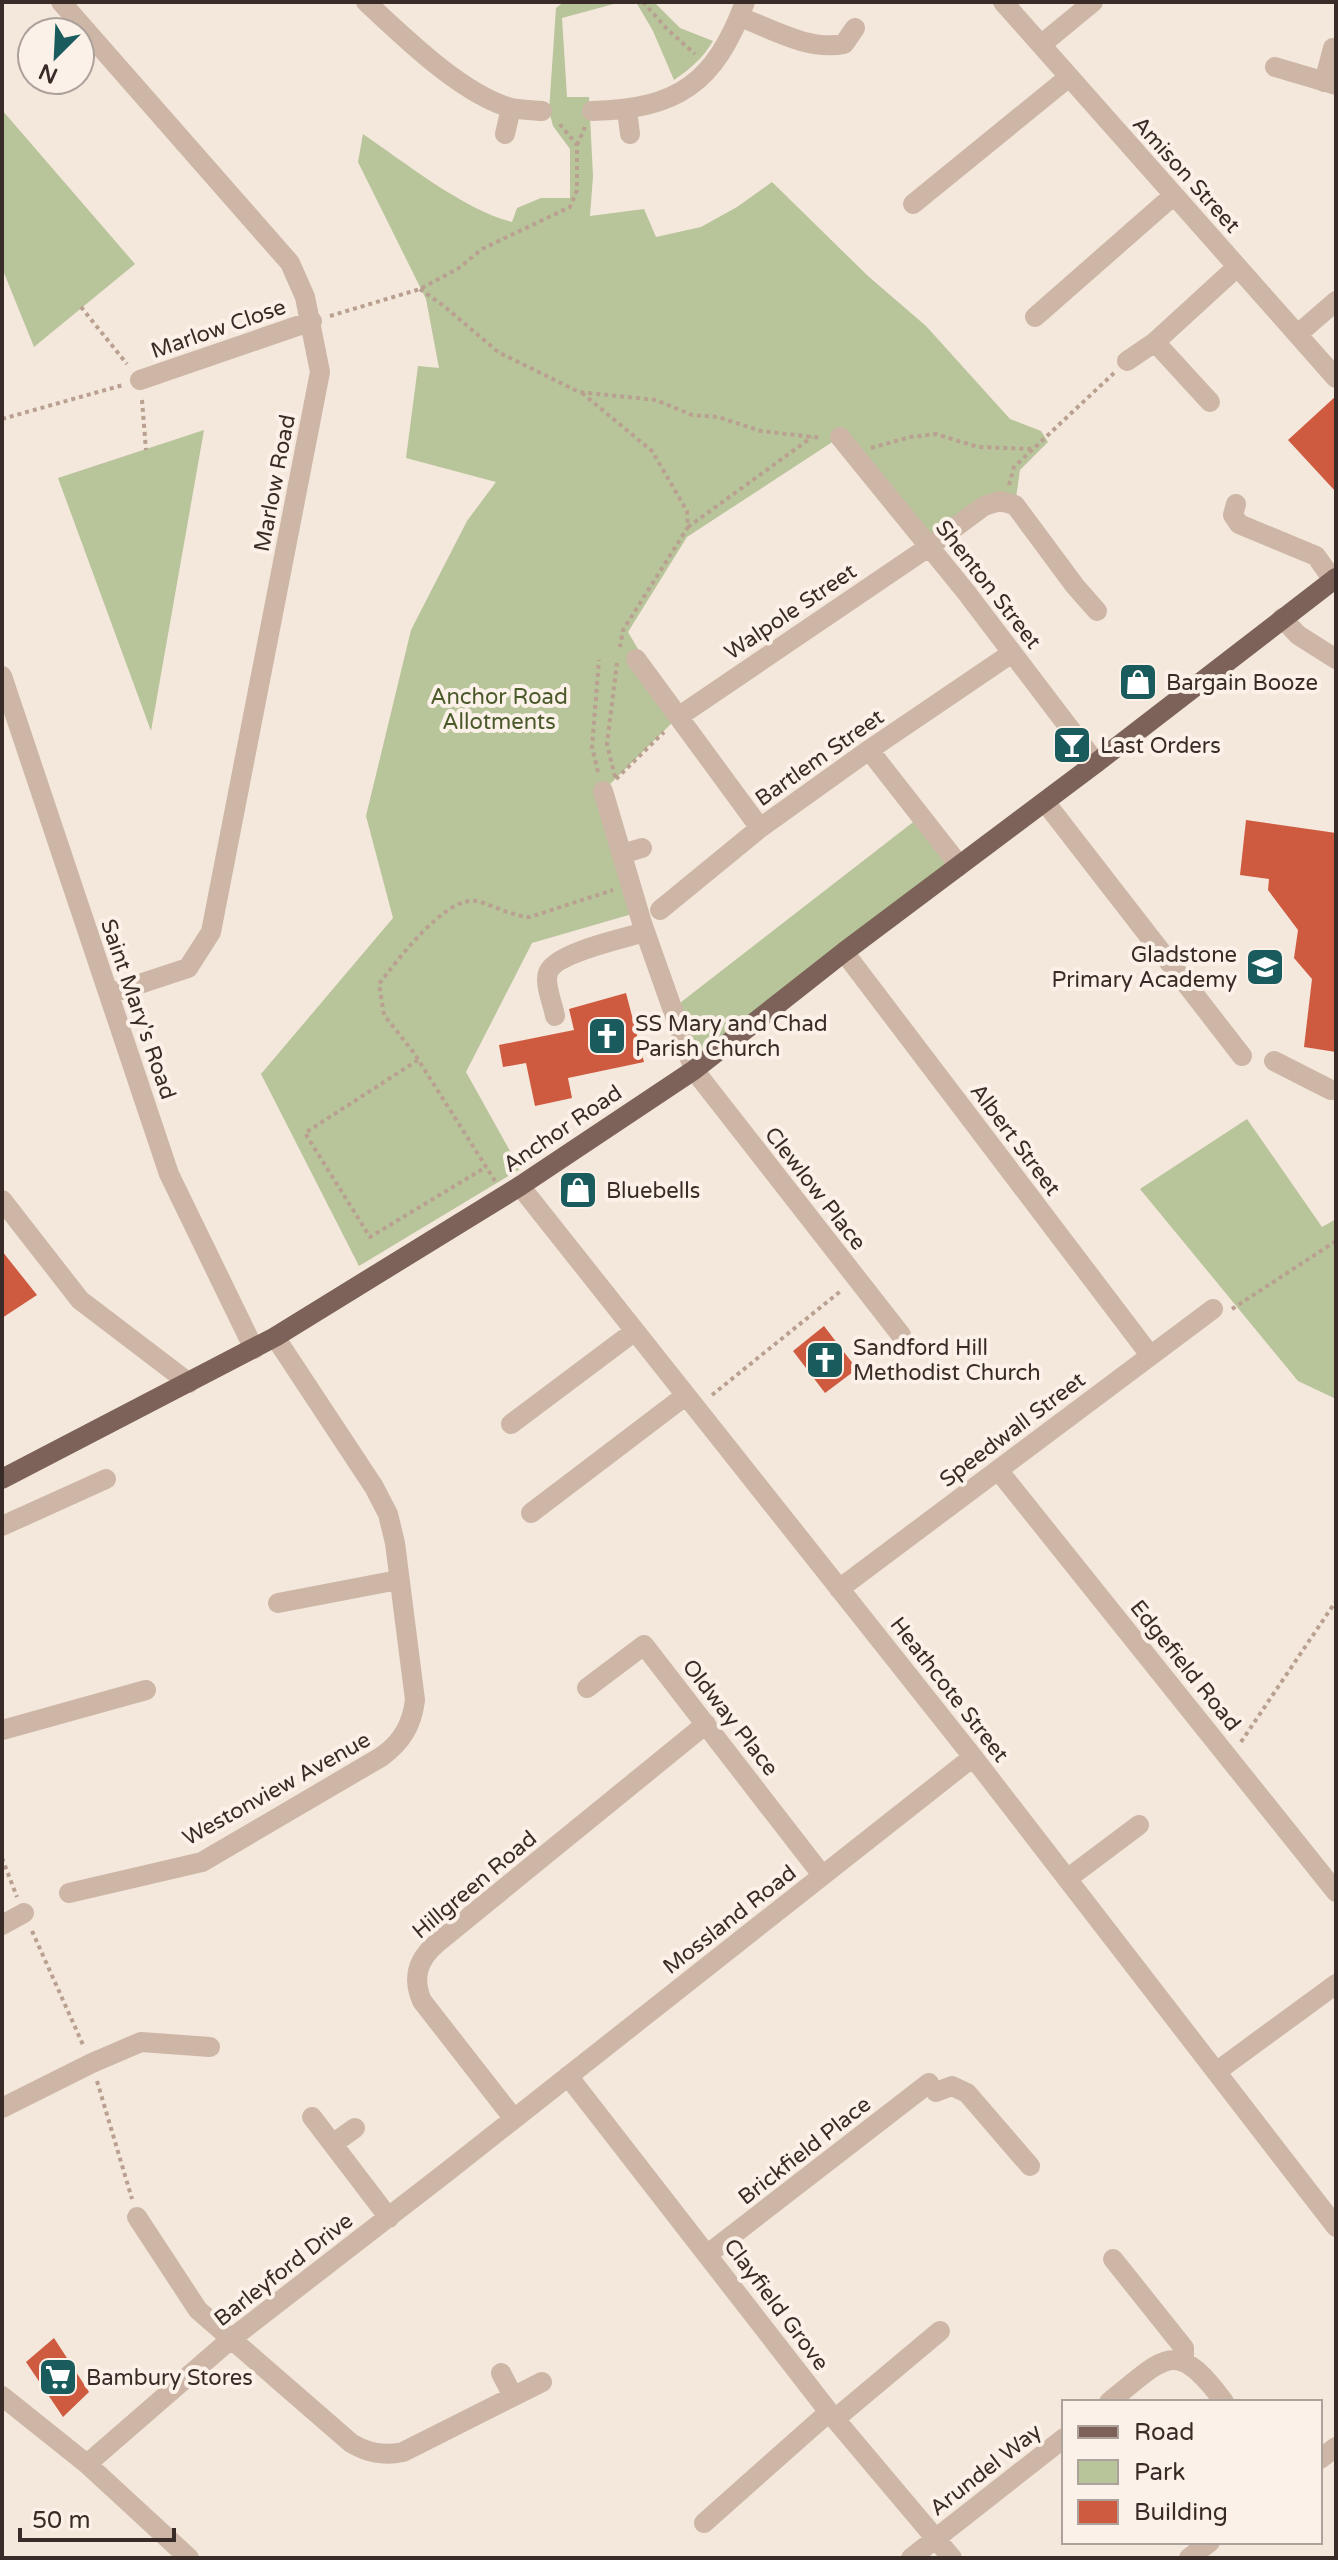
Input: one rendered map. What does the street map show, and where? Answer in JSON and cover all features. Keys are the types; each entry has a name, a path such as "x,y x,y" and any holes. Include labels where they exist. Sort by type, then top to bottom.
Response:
{"main road":[{"name":"Anchor Road","path":"2,1479 275,1337 512,1190 694,1070 844,952 1335,579"}],"street":[{"name":"Marlow Road","path":"61,2 290,263 312,321 320,372 211,932 188,968 109,994"},
{"path":"366,2 420,51 473,90 511,108 542,111"},
{"name":"Amison Street","path":"1003,2 1336,378"},
{"path":"1042,44 1093,2"},
{"path":"592,111 627,110 672,96 700,80 713,64 742,9 810,44 829,47 852,44"},
{"path":"1275,67 1330,84 1333,48"},
{"path":"913,204 1069,77"},
{"path":"505,134 511,108"},
{"path":"627,110 630,134"},
{"path":"1035,317 1174,195"},
{"path":"1127,361 1155,342 1237,267"},
{"path":"1298,334 1336,301"},
{"name":"Marlow Close","path":"140,380 312,321"},
{"path":"1155,342 1210,402"},
{"name":"Shenton Street","path":"840,437 930,546 1096,763"},
{"name":"Walpole Street","path":"678,717 984,506 1000,501 1015,505 1097,611"},
{"path":"1236,504 1233,515 1239,524 1316,556 1335,579"},
{"path":"1282,618 1298,635 1336,659"},
{"name":"Bartlem Street","path":"660,910 760,828 1012,653"},
{"path":"636,659 760,828"},
{"name":"Saint Mary's Road","path":"2,676 169,1174 254,1349"},
{"path":"869,750 958,867"},
{"name":"Clewlow Place","path":"609,785 622,854 645,932 694,1070 901,1335"},
{"path":"1045,802 1242,1056"},
{"path":"622,854 642,848"},
{"path":"555,1016 546,976 551,965 564,957 645,932"},
{"name":"Albert Street","path":"844,952 1150,1355"},
{"path":"1274,1061 1336,1090"},
{"name":"Heathcote Street","path":"512,1190 635,1331 973,1757 1216,2072 1333,2216"},
{"path":"2,1200 80,1300 189,1383"},
{"name":"Speedwall Street","path":"839,1589 1213,1309"},
{"path":"511,1424 635,1331"},
{"name":"Westonview Avenue","path":"69,1893 202,1862 390,1751 411,1723 415,1700 395,1543 388,1514 374,1487 275,1337"},
{"path":"531,1513 690,1402"},
{"name":"Edgefield Road","path":"998,1470 1336,1892"},
{"path":"2,1526 106,1479"},
{"path":"278,1603 398,1580"},
{"name":"Oldway Place","path":"587,1688 644,1645 822,1875"},
{"path":"2,1730 146,1690"},
{"name":"Hillgreen Road","path":"514,2119 422,2001 416,1983 419,1964 437,1943 706,1724"},
{"name":"Mossland Road","path":"514,2119 973,1757"},
{"path":"1067,1879 1139,1825"},
{"path":"2,1925 24,1913"},
{"path":"1216,2072 1336,1984"},
{"path":"2,2108 141,2042 210,2047"},
{"name":"Clayfield Grove","path":"568,2076 832,2415 952,2558"},
{"name":"Brickfield Place","path":"708,2254 931,2085 952,2086 967,2093 1030,2166"},
{"path":"312,2117 389,2218"},
{"name":"Barleyford Drive","path":"87,2464 231,2339 514,2119"},
{"path":"334,2143 355,2128"},
{"path":"137,2217 198,2310 351,2443 373,2453 403,2452 542,2382"},
{"path":"1113,2259 1184,2348 1184,2361"},
{"path":"704,2523 832,2415 940,2331"},
{"path":"1112,2400 1157,2365 1172,2360 1184,2361 1206,2377 1223,2400"},
{"path":"501,2373 513,2396"},
{"path":"2,2396 87,2464 189,2558"},
{"name":"Arundel Way","path":"911,2558 1062,2440"},
{"path":"1189,2558 1207,2544"}],"path":[{"path":"643,2 696,55 713,64"},
{"path":"312,321 420,289 459,268 482,249 570,207 577,190 577,145 549,111 542,111"},
{"path":"420,289 498,352 587,396 652,451 687,511 688,527"},
{"path":"81,307 140,380 146,450"},
{"path":"1014,467 1127,361"},
{"path":"2,419 140,380"},
{"path":"579,392 656,400 692,415 718,417 761,431 840,437"},
{"path":"854,453 910,437 936,434 978,447 1033,449"},
{"path":"609,785 607,744 623,630 688,527 813,437"},
{"path":"599,660 592,747 609,785"},
{"path":"609,785 678,717"},
{"path":"512,1190 486,1167 419,1060 384,1015 379,984 396,961 442,913 458,903 477,902 530,917 631,885"},
{"path":"419,1060 305,1133 370,1237 486,1167"},
{"path":"1213,1309 1234,1310 1336,1241"},
{"path":"690,1402 857,1278"},
{"path":"1230,1757 1336,1601"},
{"path":"2,1858 92,2063 137,2217"}],"green space":[{"name":"Anchor Road Allotments","path":"564,2 621,2 562,18 567,97 589,97 593,176 590,216 644,209 656,237 701,227 772,182 868,276 926,326 1010,419 1041,431 1048,442 1020,470 1015,505 1000,501 930,546 840,437 687,537 628,632 678,717 603,791 639,912 532,943 466,1072 520,1169 359,1266 261,1074 393,918 366,816 411,630 467,521 496,482 406,458 418,366 439,368 426,299 358,162 363,134 455,197 512,222 517,208 541,198 570,198 570,149 553,126 549,111 556,8"},
{"path":"636,2 654,2 680,28 713,41 696,63 674,80 653,31"},
{"path":"2,110 135,264 34,347 2,268"},
{"path":"204,430 151,731 58,478"},
{"path":"921,816 958,867 694,1070 667,1013"},
{"path":"1247,1119 1322,1227 1336,1219 1336,1399 1298,1381 1140,1189"}],"building":[{"path":"1336,396 1336,492 1288,440"},
{"path":"1246,820 1336,833 1336,1052 1304,1047 1312,979 1294,958 1298,930 1268,890 1269,879 1240,875"},
{"path":"626,993 644,1062 568,1078 572,1098 535,1106 526,1063 503,1067 499,1045 574,1030 569,1009"},
{"path":"2,1251 37,1295 2,1318"},
{"name":"Sandford Hill Methodist Church","path":"824,1326 857,1369 825,1393 793,1351"},
{"name":"Bambury Stores","path":"54,2338 89,2392 63,2417 26,2362"}],"place":[{"name":"Bargain Booze","path":"1138,682"},
{"name":"Last Orders","path":"1072,745"},
{"name":"Gladstone Primary Academy","path":"1265,967"},
{"name":"SS Mary and Chad Parish Church","path":"607,1036"},
{"name":"Bluebells","path":"578,1190"},
{"name":"Sandford Hill Methodist Church","path":"825,1360"},
{"name":"Bambury Stores","path":"58,2377"}]}
